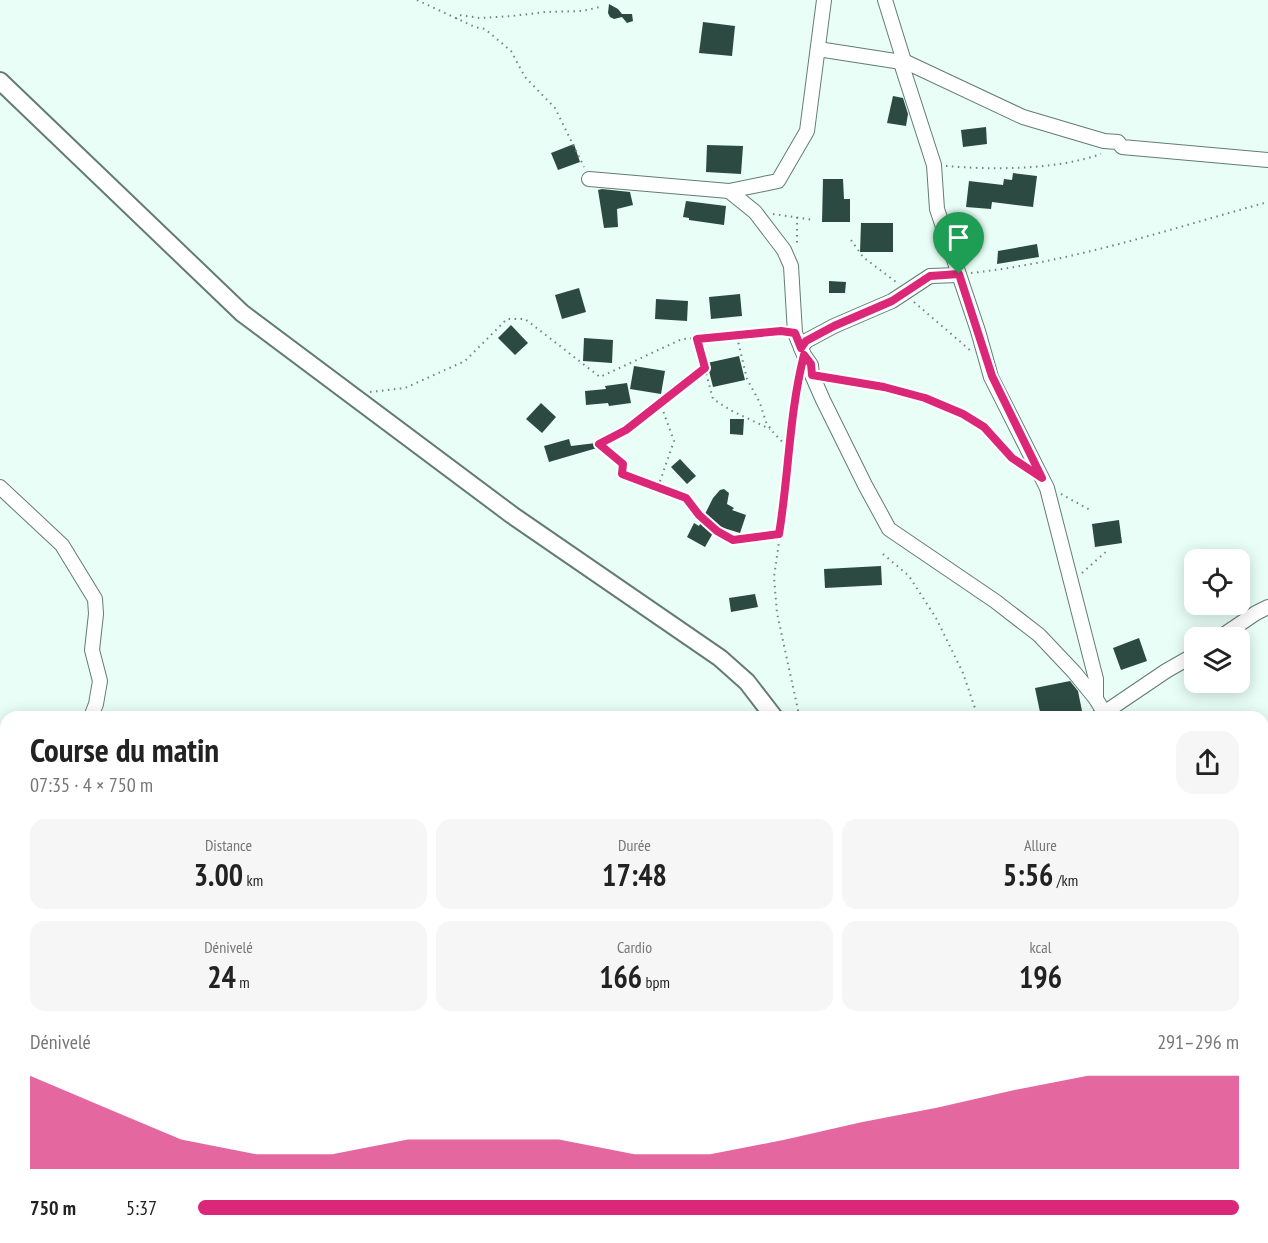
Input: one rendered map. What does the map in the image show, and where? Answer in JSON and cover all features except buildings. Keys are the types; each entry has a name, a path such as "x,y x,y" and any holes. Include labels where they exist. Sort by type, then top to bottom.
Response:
{"street":[{"path":"589,179 729,191 778,181 807,131 824,0"},
{"path":"885,0 903,58 901,62 934,165 937,209 988,367 1047,488 1096,679 1096,699"},
{"path":"818,49 908,63 1023,117 1104,141 1118,142 1122,147 1268,160"},
{"path":"0,81 242,313 512,515 720,658 747,682 769,711"},
{"path":"729,191 755,212 784,249 791,266 795,333 802,351 811,364 812,375 889,529 977,588 1039,635 1074,672 1096,699 1101,711"},
{"path":"802,351 806,341 892,301 930,276 959,274"},
{"path":"0,487 62,545 95,599 96,614 92,650 100,681 93,711"},
{"path":"1235,627 1268,607"},
{"path":"1110,711 1148,682 1184,661"}],"path":[{"path":"417,0 456,19 485,29 511,51 525,77 555,108 589,179"},
{"path":"456,19 459,15 480,18 554,11 582,11 600,7"},
{"path":"934,165 976,169 1057,165 1119,151 1122,147"},
{"path":"959,274 1013,268 1076,255 1268,202"},
{"path":"755,212 814,220"},
{"path":"791,266 797,249 797,217"},
{"path":"851,240 863,257 882,270 906,292 917,306 988,367"},
{"path":"349,393 405,388 465,361 507,319 525,319 600,377 682,339 781,331 795,333"},
{"path":"737,336 747,379 757,396 770,429"},
{"path":"697,339 713,399 770,429 789,448"},
{"path":"798,711 777,614 774,577 802,351"},
{"path":"705,368 661,405 626,430 599,444 623,464 622,474 686,498 699,515 717,531 733,540 779,534"},
{"path":"812,375 884,387 925,398 963,414 984,427 1012,458 1020,463"},
{"path":"658,487 674,441 661,405"},
{"path":"1047,488 1090,510"},
{"path":"1074,588 1080,574 1108,550"},
{"path":"883,554 909,576 930,610 953,650 976,711"}],"route":[{"path":"959,274 992,376 1042,478 1012,458 984,427 963,414 946,409 925,398 884,387 812,375 811,364 804,355 791,422 785,500 779,534 733,540 717,531 699,515 686,498 622,474 623,464 599,444 626,430 661,405 705,368 697,339 781,331 795,333 801,348 806,341 892,301 930,276 959,274"}]}
